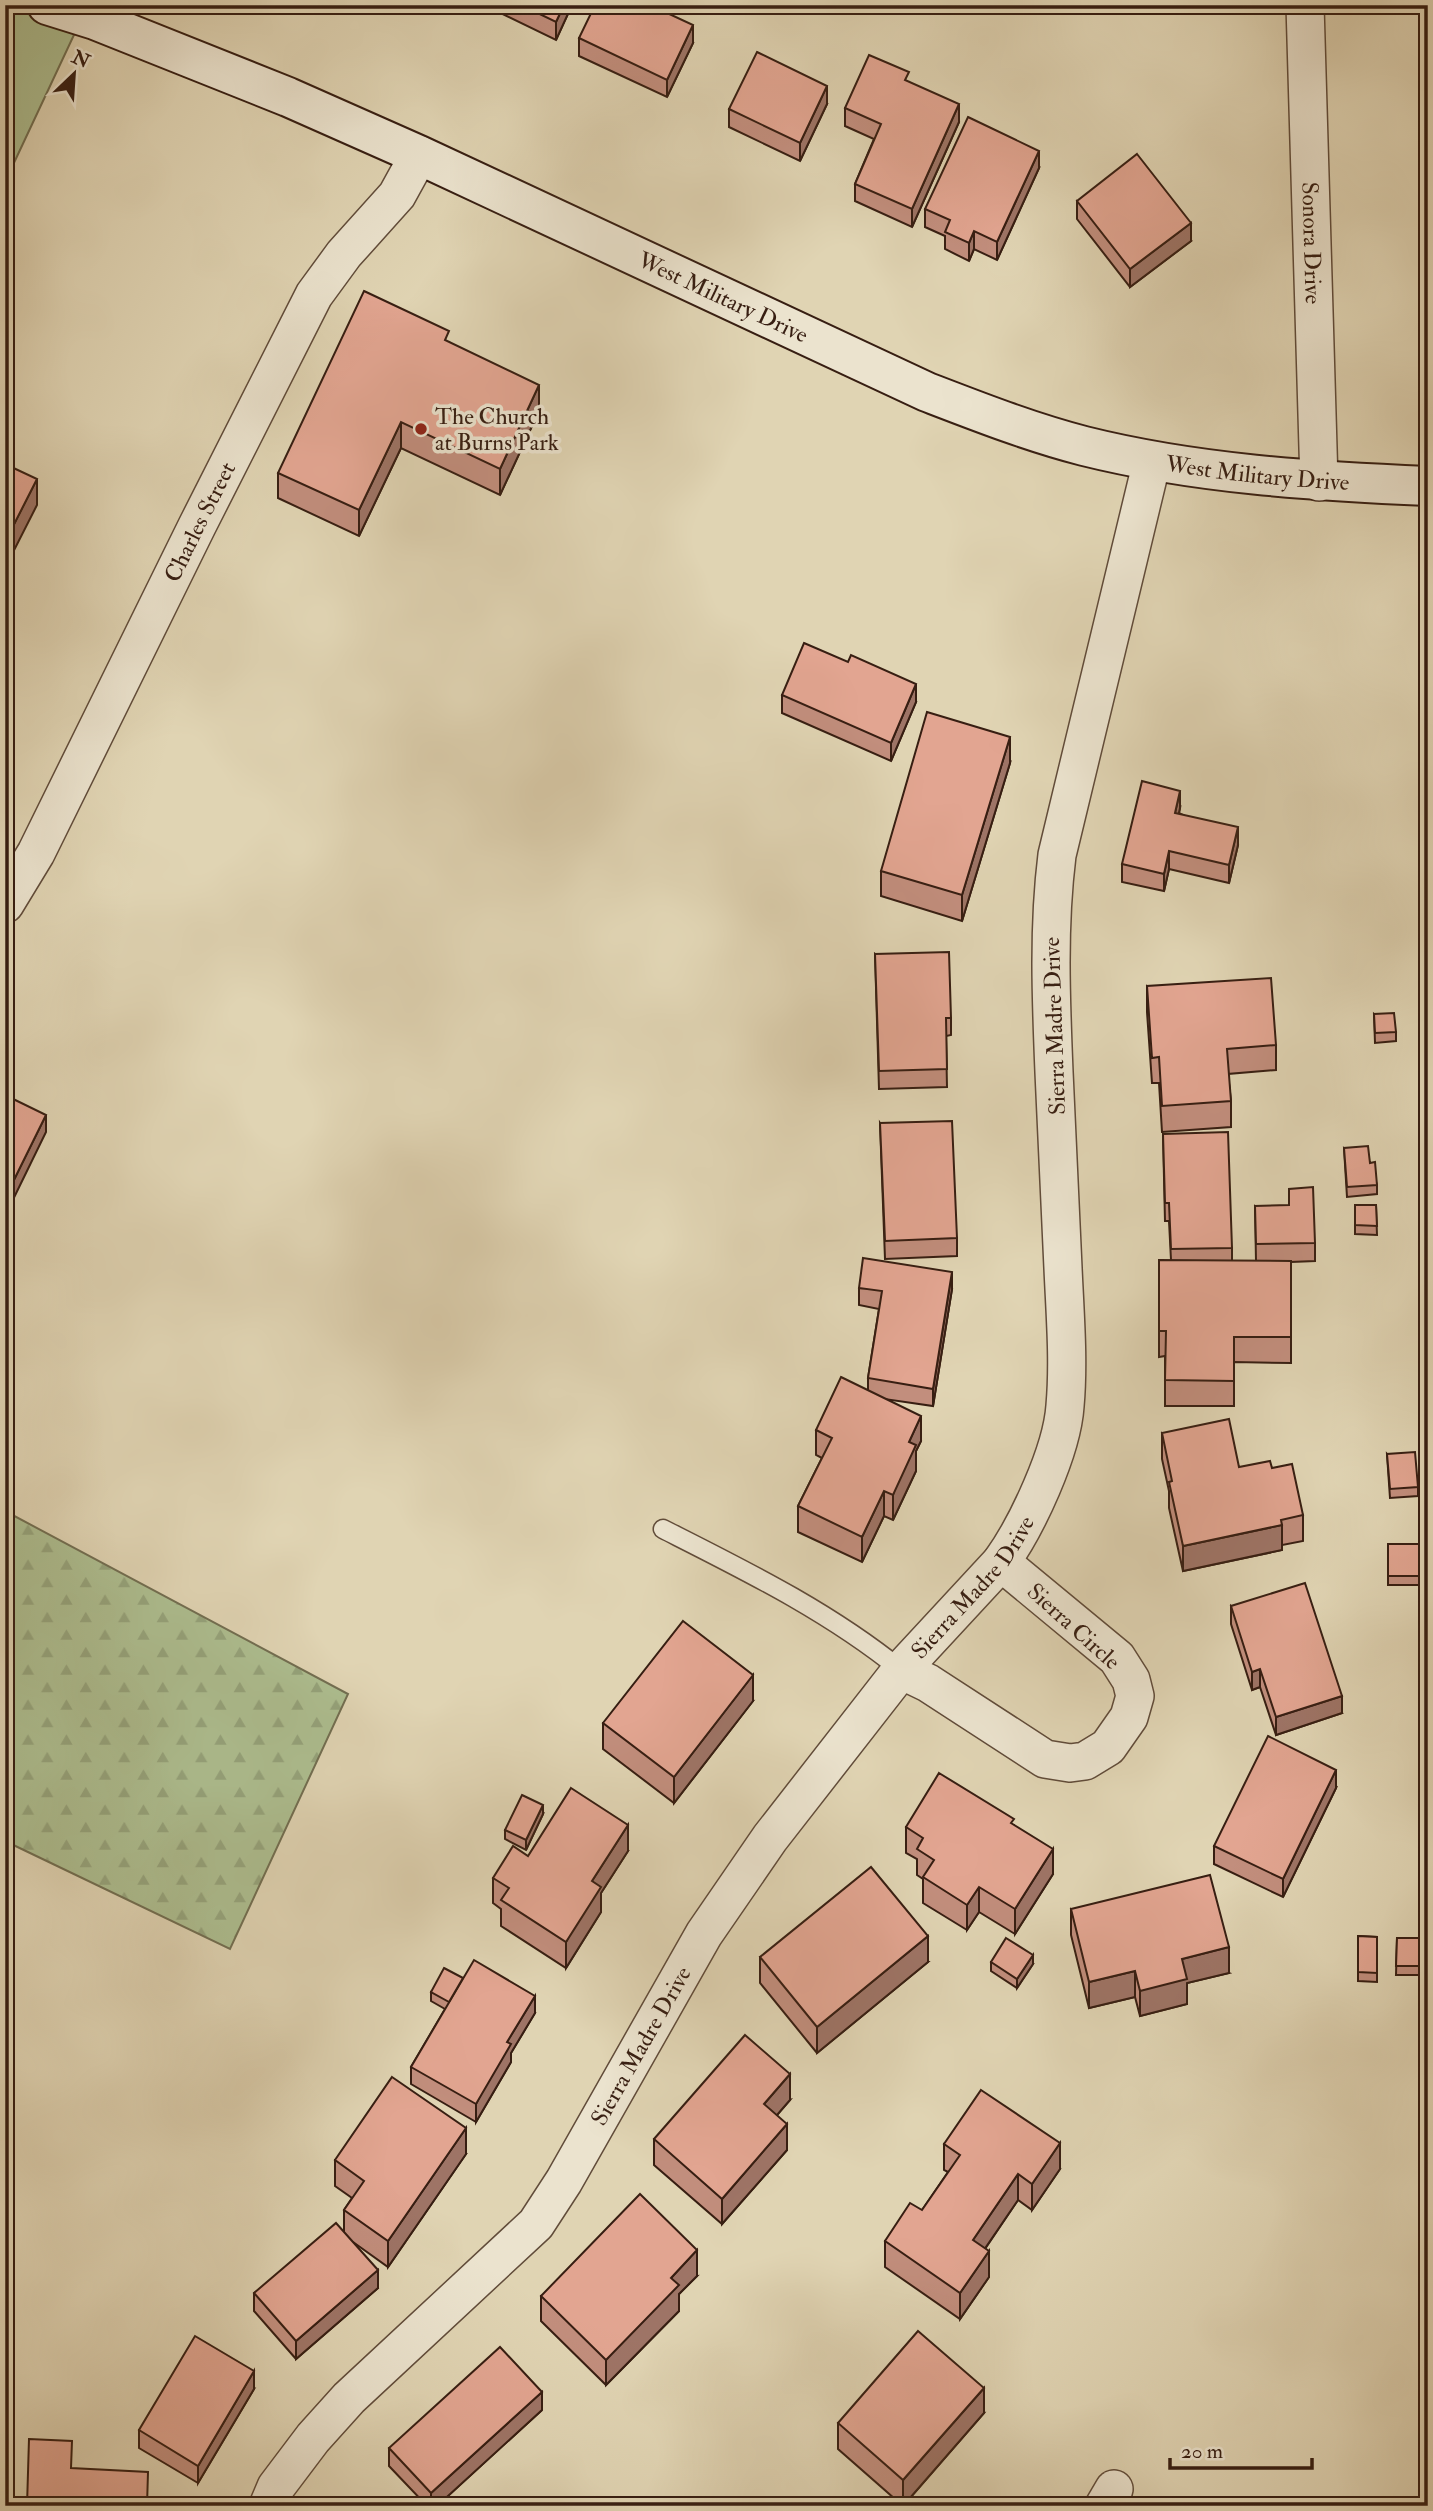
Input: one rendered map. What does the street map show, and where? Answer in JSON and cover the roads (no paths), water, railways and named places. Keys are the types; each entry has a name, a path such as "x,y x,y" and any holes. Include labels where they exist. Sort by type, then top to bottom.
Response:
{"street":[{"name":"West Military Drive","path":"47,5 97,13 419,155 927,392 1020,427 1083,446 1152,461 1319,482 1428,486"},
{"name":"Sonora Drive","path":"1305,5 1319,482"},
{"name":"Charles Street","path":"5,904 37,853 314,295 344,254 397,195 419,155"},
{"name":"Sierra Madre Drive","path":"268,2506 276,2487 305,2447 349,2398 536,2224 564,2180 704,1934 770,1838 901,1670 1012,1548 1038,1493 1058,1441 1065,1408 1066,1337 1050,964 1052,899 1057,855 1152,461"},
{"name":"Sierra Circle","path":"901,1670 928,1683 1045,1759 1070,1763 1085,1761 1108,1747 1129,1717 1135,1696 1131,1680 1117,1658 1001,1562"}],"lane":[{"path":"663,1529 779,1588 878,1651 901,1670"}],"place":[{"name":"The Church at Burns Park","path":"421,429"}]}
